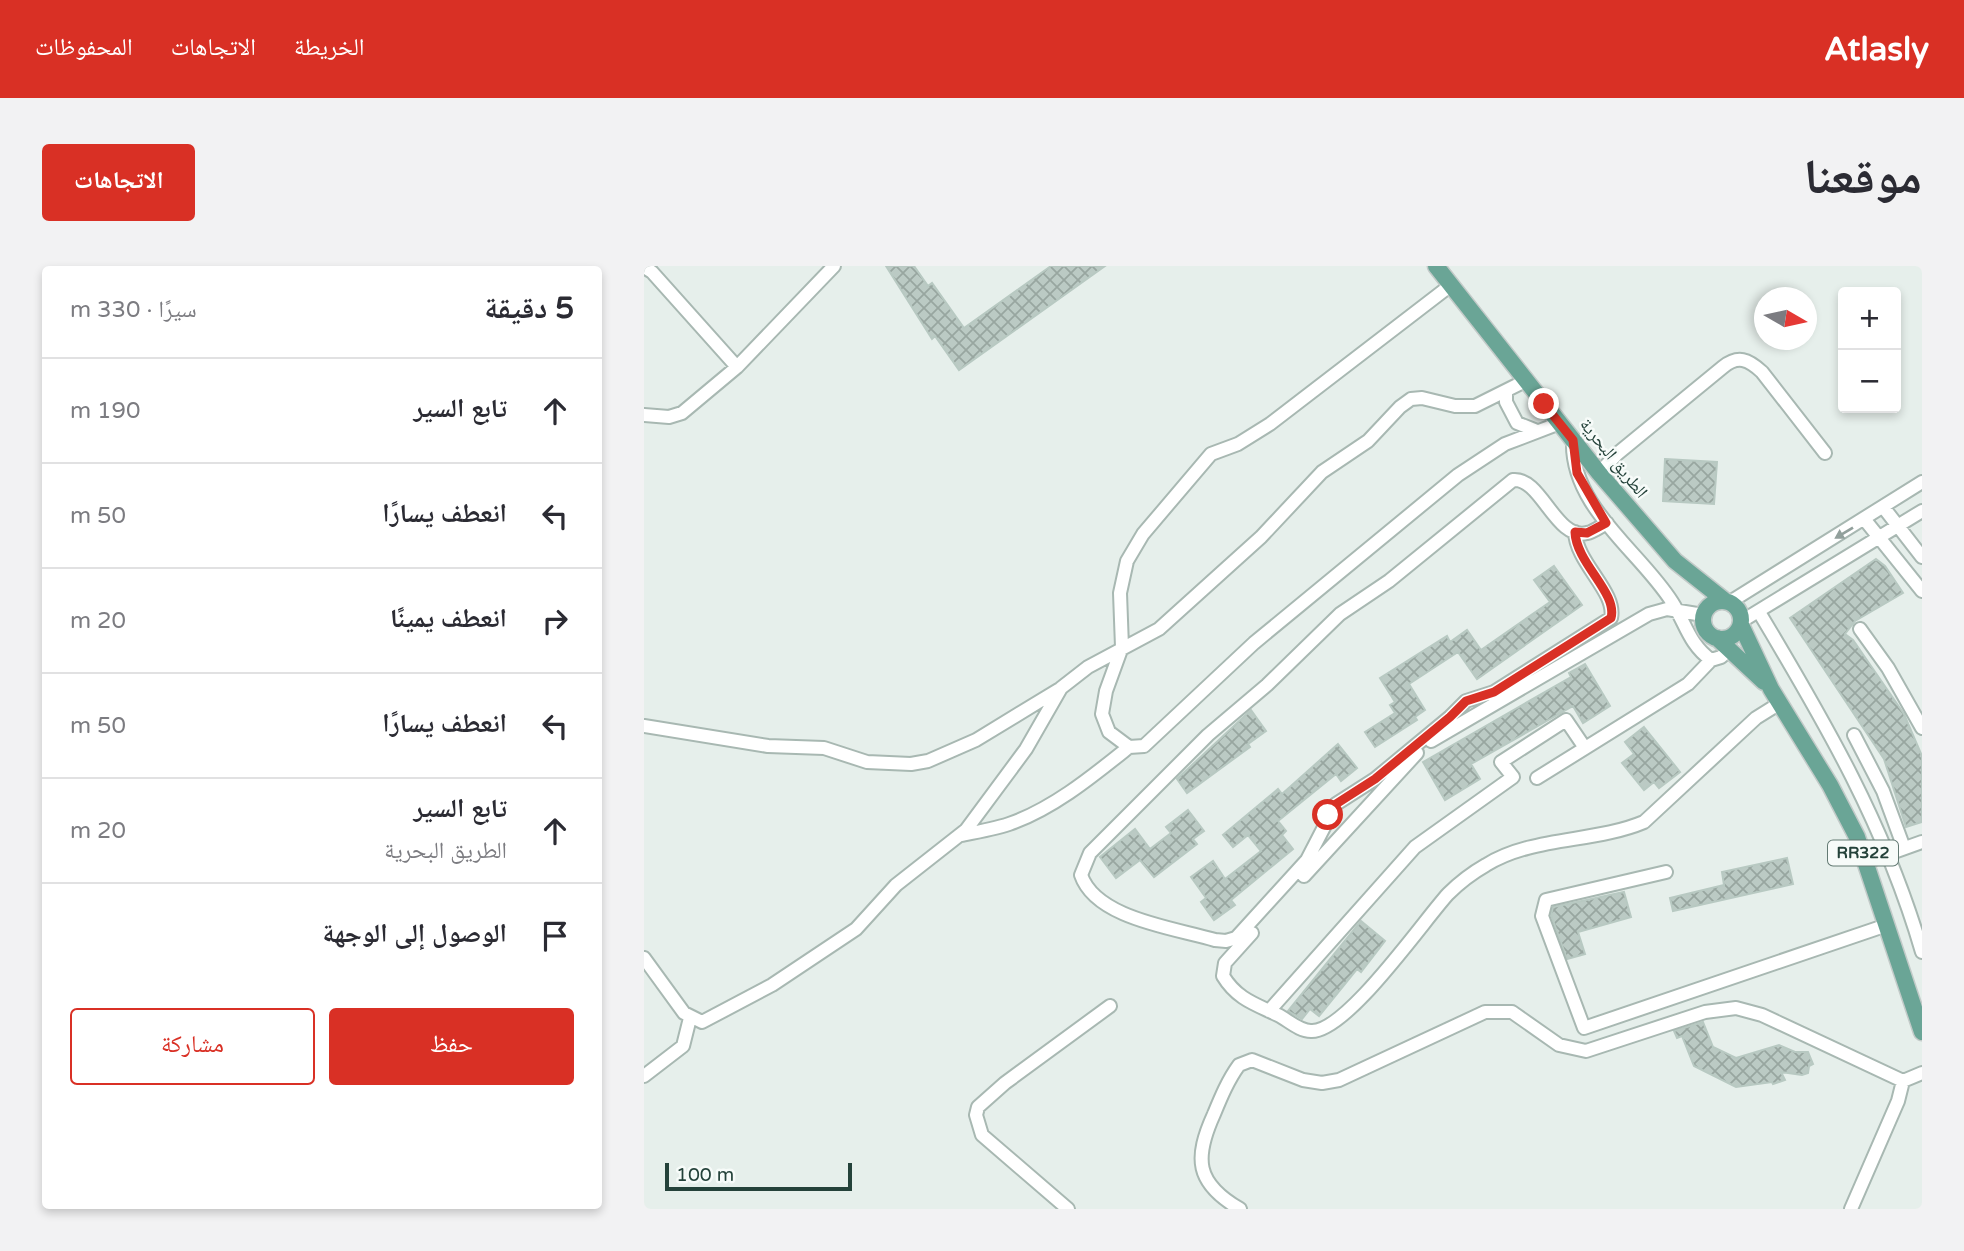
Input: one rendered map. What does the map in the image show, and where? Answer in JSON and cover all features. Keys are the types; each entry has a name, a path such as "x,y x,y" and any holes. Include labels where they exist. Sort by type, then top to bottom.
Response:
{"main road":[{"name":"الطريق البحرية","path":"1436,266 1599,473 1686,572 1727,601"},
{"name":"الطريق البحرية","path":"1686,572 1704,614"},
{"path":"1704,614 1711,604 1727,601"},
{"name":"RR322","path":"1727,601 1740,612 1741,623 1771,689 1830,785 1867,862 1886,925 1918,1008 1922,1032"},
{"name":"RR322","path":"1704,614 1705,628 1771,689"},
{"path":"1723,644 1734,636 1741,623"}],"street":[{"path":"644,415 669,417 682,413 737,367 834,266"},
{"path":"644,267 652,272 737,367"},
{"path":"1129,747 1109,733 1102,714 1106,691 1122,647 1120,593 1127,561 1143,534 1206,459 1270,424 1451,285"},
{"path":"1599,473 1617,454 1723,367 1740,359 1750,361 1762,372 1825,453"},
{"path":"644,726 726,741 824,748 867,762 911,764 928,761 976,740 1122,647 1166,623 1269,529 1322,472 1368,441 1410,400 1422,398 1466,407 1491,401 1525,382"},
{"path":"1506,392 1506,402 1517,423 1537,431"},
{"path":"958,836 1012,823 1033,813 1087,779 1129,747 1144,746 1264,634 1418,511 1458,475 1494,450 1560,423"},
{"path":"1573,440 1577,473 1606,523 1677,611 1687,635 1711,660"},
{"path":"1575,532 1578,553 1609,601 1611,618 1494,692 1458,706 1450,717 1375,779 1336,804 1307,860 1236,938 1215,940 1146,921 1113,909 1090,893 1081,875 1090,853 1208,735 1267,685 1339,614 1389,581 1510,483 1520,480 1528,484 1559,520 1575,532 1587,533 1606,523"},
{"path":"1727,601 1865,520 1922,482"},
{"path":"1884,508 1922,558"},
{"path":"1741,623 1922,510"},
{"path":"1865,520 1922,591"},
{"path":"1704,614 1667,609 1649,614 1432,740 1408,760 1225,963 1223,976 1236,993 1250,1004 1312,1032 1326,1026 1378,981 1448,894 1471,874 1510,853 1625,830 1644,822 1756,718 1780,703"},
{"path":"1759,612 1833,737 1871,811 1922,952"},
{"path":"1860,629 1888,668 1922,728"},
{"path":"1537,778 1688,684 1711,660 1721,657 1723,644"},
{"path":"644,958 690,1018 702,1022 772,985 842,940 856,929 896,885 958,836 999,789 1061,688"},
{"path":"1269,1011 1415,847 1513,777 1502,762 1566,720 1585,748"},
{"path":"1854,735 1883,791 1904,848"},
{"path":"1867,862 1922,842"},
{"path":"1666,872 1546,900 1542,916 1584,1028 1886,925"},
{"path":"1068,1209 982,1135 976,1115 978,1107 1006,1083 1110,1006"},
{"path":"1240,1209 1211,1188 1201,1160 1203,1137 1238,1065 1252,1060 1303,1080 1339,1080 1485,1012 1512,1012 1559,1045 1586,1051 1705,1012 1726,1008 1747,1009 1903,1081 1922,1073"},
{"path":"644,1076 682,1046 690,1018"},
{"path":"1851,1209 1898,1101 1903,1081"}],"building":[{"path":"886,266 914,266 928,286 932,283 964,328 1051,266 1105,266 959,370 935,336 932,339"},
{"path":"1665,459 1717,462 1714,504 1663,501"},
{"path":"1876,559 1885,566 1903,593 1855,621 1845,634 1853,640 1904,714 1922,756 1922,822 1906,827 1884,759 1790,618"},
{"path":"1554,566 1582,605 1477,679 1458,652 1409,684 1425,710 1415,717 1417,720 1375,747 1365,732 1395,713 1390,705 1395,702 1380,678 1447,636 1450,642 1467,630 1481,650 1550,602 1534,580"},
{"path":"1585,664 1610,706 1583,723 1573,706 1471,764 1480,779 1445,800 1423,762 1571,677 1569,673"},
{"path":"1251,710 1266,731 1248,744 1250,747 1187,793 1177,779"},
{"path":"1644,727 1680,772 1659,788 1654,782 1644,790 1622,763 1634,754 1625,742"},
{"path":"1338,744 1357,768 1341,781 1336,774 1278,821 1286,831 1282,835 1293,849 1231,900 1235,905 1214,920 1201,902 1206,898 1191,877 1213,861 1225,879 1261,851 1248,835 1233,847 1223,835 1278,789 1282,794"},
{"path":"1188,810 1204,831 1193,839 1197,844 1154,877 1140,860 1116,878 1100,857 1135,829 1150,849 1171,833 1166,827"},
{"path":"1787,858 1793,884 1673,911 1670,898 1724,885 1722,872"},
{"path":"1624,892 1631,917 1578,932 1585,954 1567,959 1551,915 1553,907"},
{"path":"1361,921 1385,941 1361,972 1357,969 1319,1016 1310,1009 1302,1019 1288,1011"},
{"path":"1703,1022 1713,1047 1736,1058 1779,1045 1795,1052 1808,1052 1813,1064 1809,1066 1808,1073 1802,1075 1781,1072 1785,1080 1773,1084 1736,1087 1694,1066 1682,1036 1677,1038 1674,1031"}],"route":[{"path":"1328,815 1336,804 1375,779 1450,717 1458,706 1474,697 1494,692 1611,618 1609,601 1578,553 1575,542 1575,532 1587,533 1606,523 1577,473 1573,440 1544,404"}]}
